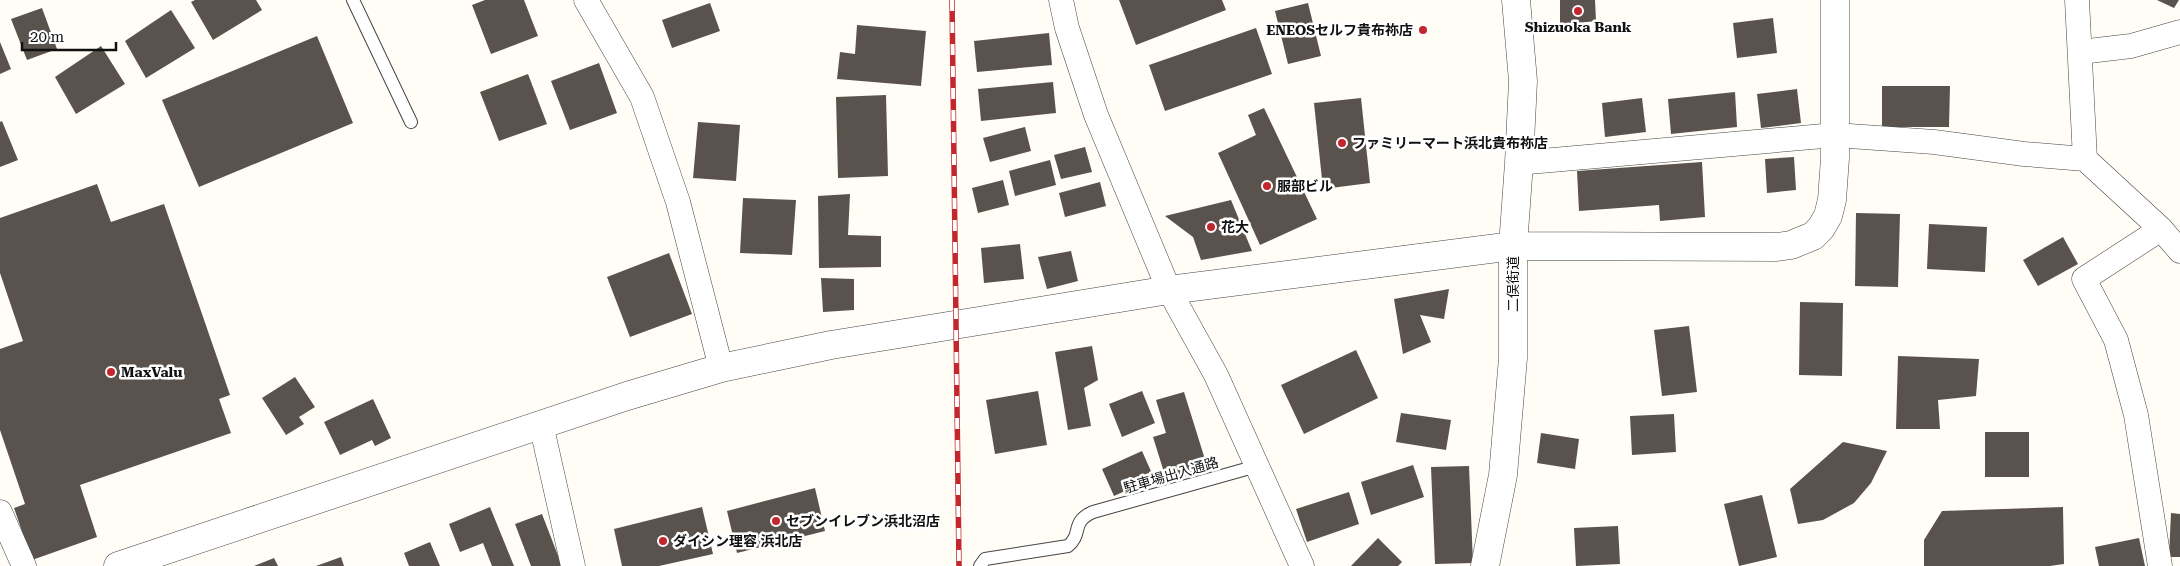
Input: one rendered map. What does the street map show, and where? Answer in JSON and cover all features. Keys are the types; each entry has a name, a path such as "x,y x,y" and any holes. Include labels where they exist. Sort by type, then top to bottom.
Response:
{"street":[{"path":"586,0 642,97 678,202 721,368"},
{"path":"1061,0 1067,28 1096,115 1169,290 1216,375 1302,566"},
{"name":"二俣街道","path":"1485,566 1503,475 1513,358 1513,246 1523,81 1516,0"},
{"path":"118,566 627,396 721,368 831,345 1169,290 1513,246 1776,247 1805,240 1821,228 1828,216 1832,200 1835,135 1835,0"},
{"path":"2077,0 2085,159"},
{"path":"2080,52 2131,46 2180,32"},
{"path":"1519,163 1835,135 1934,142 2024,154 2085,159 2161,229 2180,251"},
{"path":"2160,566 2136,415 2116,340 2084,279 2161,229"},
{"path":"541,424 574,566"},
{"path":"0,512 24,566"}],"lane":[{"path":"353,0 411,122"},
{"name":"駐車場出入通路","path":"980,566 985,559 1068,546 1075,540 1078,522 1084,516 1093,512 1257,466"}],"building":[{"path":"195,0 256,0 262,10 213,40 191,2"},
{"path":"485,0 524,0 538,36 491,54 472,5"},
{"path":"1119,0 1222,0 1226,10 1136,45"},
{"name":"Shizuoka Bank","path":"1560,0 1595,0 1596,21 1560,25"},
{"path":"2157,0 2179,0 2174,8"},
{"path":"710,3 720,31 672,48 662,20"},
{"path":"1308,3 1321,56 1288,64 1275,11"},
{"path":"42,8 57,49 27,60 11,19"},
{"path":"171,10 195,48 146,78 125,41"},
{"path":"1773,18 1777,53 1737,58 1733,23"},
{"path":"857,25 926,31 921,86 837,79 840,52 855,54"},
{"path":"1256,28 1272,74 1165,111 1149,65"},
{"path":"1049,33 1052,65 977,72 974,41"},
{"path":"317,36 353,123 199,187 162,100"},
{"path":"0,42 11,69 0,74"},
{"path":"101,46 125,84 76,114 55,77"},
{"path":"599,63 617,113 570,130 551,81"},
{"path":"528,74 547,124 499,141 480,92"},
{"path":"1053,82 1056,113 981,121 978,89"},
{"path":"1882,86 1950,86 1949,127 1882,127"},
{"path":"1797,89 1801,123 1761,128 1757,94"},
{"path":"1735,92 1737,127 1671,134 1668,99"},
{"path":"886,95 888,176 838,178 836,97"},
{"name":"ファミリーマート浜北貴布祢店","path":"1361,98 1370,183 1323,189 1314,103"},
{"path":"1642,98 1646,132 1605,137 1602,103"},
{"name":"服部ビル","path":"1264,108 1317,219 1260,245 1218,153 1256,135 1248,115"},
{"path":"2,121 18,160 0,167 0,122"},
{"path":"698,122 740,125 736,181 693,178"},
{"path":"1025,127 1031,151 990,162 983,138"},
{"path":"1085,147 1092,172 1061,179 1054,155"},
{"path":"1794,157 1796,190 1767,193 1765,159"},
{"path":"1050,160 1056,185 1015,196 1009,171"},
{"path":"1702,162 1705,217 1660,221 1659,205 1579,211 1577,171"},
{"path":"1003,180 1009,205 978,213 972,188"},
{"path":"1100,182 1106,206 1065,217 1059,193"},
{"name":"MaxValu","path":"97,184 111,222 164,204 230,395 219,399 231,433 80,485 97,537 32,560 14,508 25,504 0,430 0,349 23,341 0,273 0,218"},
{"path":"850,194 848,235 881,236 881,267 819,268 818,196"},
{"path":"743,198 796,200 792,255 740,253"},
{"name":"花大","path":"1231,200 1252,251 1201,260 1193,237 1165,216"},
{"path":"1856,213 1900,214 1898,287 1855,286"},
{"path":"1929,224 1987,227 1985,272 1927,269"},
{"path":"2063,237 2078,264 2038,286 2023,260"},
{"path":"1020,244 1024,279 984,283 981,248"},
{"path":"1071,251 1078,281 1047,289 1038,257"},
{"path":"669,253 692,314 630,337 607,277"},
{"path":"821,278 854,279 854,310 823,312"},
{"path":"1449,289 1444,319 1420,315 1431,342 1403,354 1394,299"},
{"path":"1800,302 1843,303 1842,376 1799,375"},
{"path":"1689,326 1697,392 1662,396 1654,330"},
{"path":"1092,346 1098,380 1084,388 1091,426 1068,430 1055,352"},
{"path":"1356,350 1378,398 1304,434 1281,385"},
{"path":"1898,356 1979,359 1976,396 1938,400 1940,429 1896,429"},
{"path":"295,377 315,407 299,417 304,424 286,435 262,398"},
{"path":"1038,391 1047,445 995,454 986,400"},
{"path":"1142,391 1155,423 1122,437 1109,404"},
{"path":"1184,392 1208,469 1167,482 1153,437 1166,433 1156,400"},
{"path":"373,399 391,438 375,446 372,440 340,455 324,422"},
{"path":"1401,413 1451,420 1446,450 1396,442"},
{"path":"1674,414 1676,452 1632,455 1630,416"},
{"path":"1985,432 2029,432 2029,477 1985,477"},
{"path":"1541,433 1579,439 1575,469 1537,463"},
{"path":"1843,442 1887,451 1871,483 1854,503 1823,520 1798,524 1790,489"},
{"path":"1142,451 1154,478 1114,496 1102,469"},
{"path":"1413,465 1424,497 1371,515 1361,482"},
{"path":"1469,466 1473,563 1435,564 1431,467"},
{"name":"セブンイレブン浜北沼店","path":"815,488 825,531 737,553 727,511"},
{"path":"1349,492 1359,524 1307,542 1296,509"},
{"path":"1762,495 1777,557 1739,566 1724,504"},
{"path":"490,507 514,566 492,566 483,543 460,552 449,524"},
{"name":"ダイシン理容 浜北店","path":"702,507 713,554 659,566 622,566 614,529"},
{"path":"2063,507 2064,564 2050,566 1924,566 1924,540 1942,511"},
{"path":"2171,513 2180,514 2180,557 2169,557"},
{"path":"542,514 562,566 531,566 515,524"},
{"path":"1618,526 1620,564 1576,566 1574,528"},
{"path":"1378,538 1402,562 1398,566 1351,566"},
{"path":"2139,538 2145,566 2099,566 2095,547"},
{"path":"430,542 440,566 409,566 404,553"},
{"path":"341,557 344,566 316,566"},
{"path":"274,558 278,566 254,566"}],"railway":[{"path":"952,0 959,566"}],"place":[{"name":"Shizuoka Bank","path":"1578,11"},
{"name":"ENEOSセルフ貴布祢店","path":"1423,30"},
{"name":"ファミリーマート浜北貴布祢店","path":"1342,143"},
{"name":"服部ビル","path":"1267,186"},
{"name":"花大","path":"1211,227"},
{"name":"MaxValu","path":"111,372"},
{"name":"セブンイレブン浜北沼店","path":"776,521"},
{"name":"ダイシン理容 浜北店","path":"663,541"}]}
